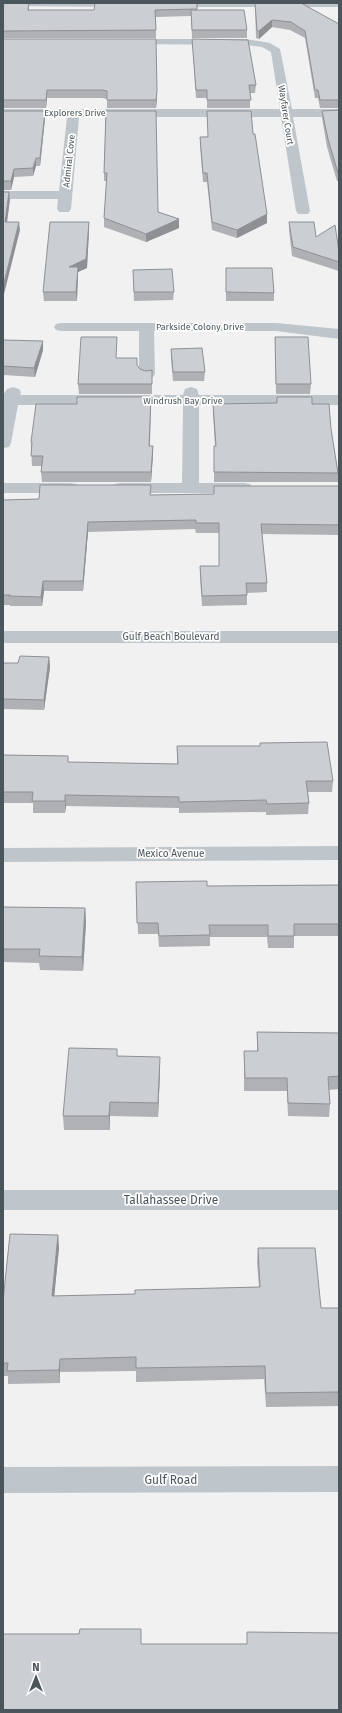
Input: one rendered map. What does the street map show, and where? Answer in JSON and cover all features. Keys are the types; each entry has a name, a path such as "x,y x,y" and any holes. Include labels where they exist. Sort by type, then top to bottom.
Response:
{"street":[{"path":"3,4 134,4"},
{"path":"157,4 339,4"},
{"name":"Wayfarer Court","path":"113,42 246,42 263,44 276,51 303,211"},
{"name":"Explorers Drive","path":"3,113 339,113"},
{"name":"Admiral Cove","path":"64,209 74,113"},
{"path":"3,194 65,194"},
{"path":"146,327 147,374"},
{"name":"Parkside Colony Drive","path":"61,328 276,327 339,334"},
{"name":"Windrush Bay Drive","path":"8,396 191,396 339,392"},
{"path":"3,443 8,396"},
{"path":"190,488 191,396"},
{"name":"Windrush Bay Drive","path":"191,396 339,400"},
{"path":"3,488 263,489"},
{"name":"Gulf Beach Boulevard","path":"3,637 339,637"},
{"name":"Mexico Avenue","path":"3,855 339,853"},
{"name":"Tallahassee Drive","path":"3,1200 339,1200"},
{"name":"Gulf Road","path":"3,1480 339,1479"}],"building":[{"path":"3,3 29,3 28,10 94,10 95,3 197,3 197,9 155,10 156,30 3,31"},
{"path":"255,3 301,3 339,24 339,100 320,100 318,90 315,90 305,31 291,22 272,20 257,31"},
{"path":"191,10 244,10 247,30 192,30"},
{"path":"3,39 156,39 156,100 107,100 107,91 102,90 47,90 46,100 3,100"},
{"path":"192,39 248,40 256,85 249,85 251,100 207,100 207,90 196,90"},
{"path":"339,110 339,173 338,173 322,111"},
{"path":"3,111 45,111 40,158 36,158 33,168 14,169 11,181 3,181"},
{"path":"106,111 156,111 158,212 179,219 146,234 104,218 107,173 104,173"},
{"path":"207,111 251,111 253,134 255,134 267,214 237,230 212,222 207,173 203,173 200,137 208,137"},
{"path":"3,192 9,192 5,222 19,222 3,287"},
{"path":"50,222 89,222 86,259 69,267 78,267 76,292 43,292"},
{"path":"289,222 314,222 316,237 335,225 339,262 293,247"},
{"path":"226,268 272,268 274,293 226,292"},
{"path":"172,269 174,292 134,292 133,270"},
{"path":"81,337 117,337 116,358 137,358 137,365 140,369 146,371 152,370 152,384 78,384"},
{"path":"275,337 308,337 311,384 276,384"},
{"path":"3,340 43,341 34,368 3,366"},
{"path":"202,348 205,372 173,372 171,349"},
{"path":"77,397 151,397 149,446 153,446 151,472 41,472 43,456 31,456 31,442 36,404 77,404"},
{"path":"277,397 312,397 312,404 329,404 331,429 338,473 214,472 214,446 216,446 213,404 277,403"},
{"path":"40,485 151,485 150,495 214,494 214,486 339,486 339,525 261,524 267,583 246,583 247,595 202,596 200,566 219,566 219,523 196,523 196,520 88,522 83,581 43,581 41,597 3,595 3,500 39,499"},
{"path":"20,656 49,657 44,700 3,699 3,663 18,663"},
{"path":"327,742 333,781 306,781 309,803 267,804 266,800 179,802 179,797 65,795 65,801 32,801 33,792 3,792 3,755 68,756 68,762 178,764 177,746 260,746 260,743"},
{"path":"207,881 207,886 339,885 339,924 294,924 294,936 268,936 268,925 209,925 210,935 159,936 158,923 137,923 136,882"},
{"path":"3,907 85,908 82,957 39,956 40,949 3,949"},
{"path":"257,1032 339,1033 339,1076 328,1077 330,1104 288,1103 287,1078 245,1078 244,1051 258,1051"},
{"path":"69,1048 117,1049 117,1056 160,1057 158,1103 110,1102 109,1116 63,1116"},
{"path":"10,1234 58,1235 52,1296 135,1294 135,1290 260,1287 258,1248 315,1248 321,1308 339,1308 339,1392 266,1393 265,1366 136,1368 136,1357 60,1359 59,1370 7,1371 8,1363 3,1363 3,1301"},
{"path":"80,1629 141,1629 141,1644 247,1644 247,1632 339,1633 339,1710 3,1710 3,1634 79,1634"}]}
